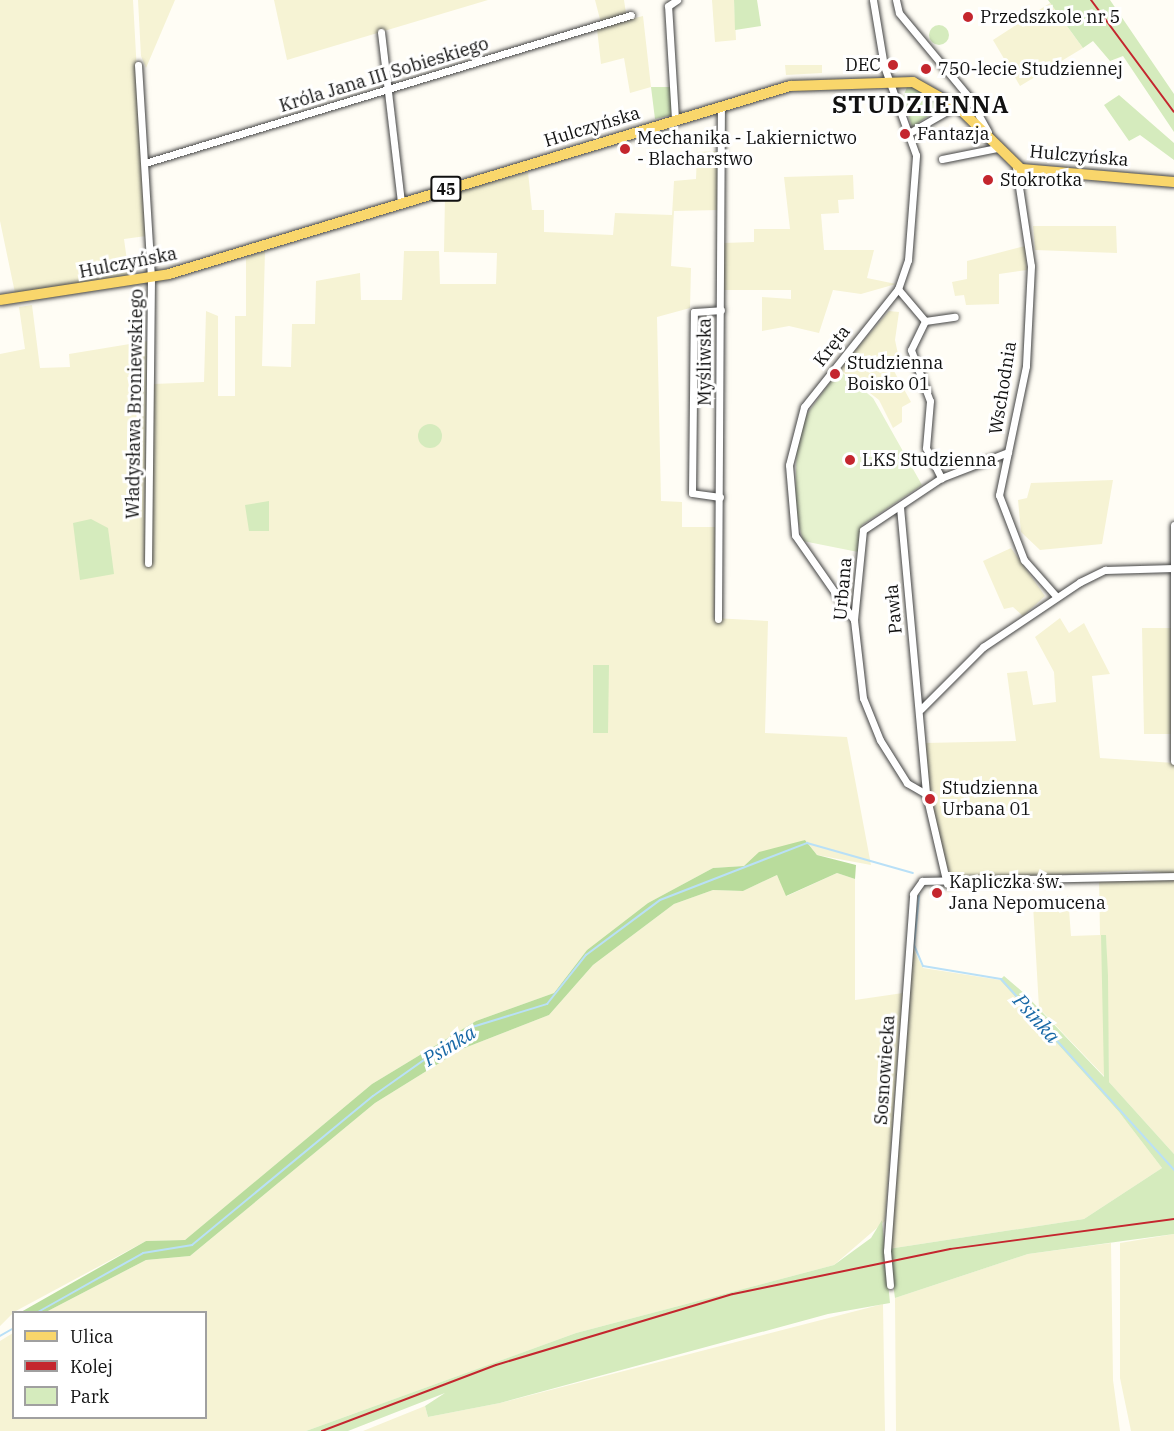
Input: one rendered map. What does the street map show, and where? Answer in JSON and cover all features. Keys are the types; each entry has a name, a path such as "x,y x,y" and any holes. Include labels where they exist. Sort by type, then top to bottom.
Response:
{"main road":[{"name":"Hulczyńska","path":"0,300 151,278 790,86 892,82 920,84 956,106 1016,167 1174,182"}],"street":[{"path":"675,119 668,6 677,0"},
{"name":"Kręta","path":"854,620 795,535 789,497 790,453 804,407 898,289 908,260 916,155 892,82 873,0"},
{"path":"896,0 901,16 968,96 996,146 942,159"},
{"name":"Króla Jana III Sobieskiego","path":"145,163 631,15"},
{"path":"381,32 401,203"},
{"name":"Władysława Broniewskiego","path":"138,65 151,278 148,563"},
{"name":"Myśliwska","path":"718,618 721,105"},
{"path":"909,133 956,106"},
{"name":"Wschodnia","path":"1016,167 1032,266 1026,366 1008,453 999,484 1004,519 1024,560 1056,596"},
{"path":"898,289 925,321"},
{"path":"720,310 694,312 692,493 720,497"},
{"path":"925,321 955,317"},
{"path":"925,321 911,350 930,401 926,448 941,478"},
{"name":"Urbana","path":"926,794 907,783 871,722 858,674 854,620 863,530 941,478 1008,453"},
{"name":"Pawła","path":"900,507 921,709 926,794 947,884"},
{"path":"1174,525 1174,761"},
{"path":"921,709 983,647 1056,596 1105,570 1174,568"},
{"path":"947,884 1174,876"},
{"name":"Sosnowiecka","path":"890,1286 887,1264 913,894 922,881 947,884"}],"shaded area":[{"path":"0,0 133,0 146,236 124,239 129,275 15,293 0,221"},
{"path":"138,0 175,0 146,68 141,56"},
{"path":"274,0 488,0 287,60"},
{"path":"595,0 624,0 627,20 643,16 651,87 630,93 624,58 601,64 597,29 602,27"},
{"path":"712,0 734,0 736,40 715,42"},
{"path":"1050,3 1083,48 1020,86 993,40"},
{"path":"785,65 822,65 822,73 786,75"},
{"path":"719,151 719,210 674,211 671,266 691,268 690,308 657,317 661,501 682,502 682,527 716,527 714,618 768,621 765,733 847,737 871,865 817,855 805,840 744,866 713,868 648,903 587,950 554,993 476,1021 372,1084 185,1240 146,1241 12,1311 12,1314 0,1326 0,354 25,349 19,307 32,305 40,368 70,367 69,354 148,341 153,384 204,382 206,311 218,316 218,396 235,396 235,316 246,316 246,257 265,251 262,366 291,367 292,324 315,324 316,281 360,273 361,300 402,300 404,251 439,251 440,284 496,284 497,253 444,252 445,195 528,172 532,210 544,210 544,232 613,235 615,213 672,215 674,181 696,179 697,152"},
{"path":"853,175 854,199 838,200 839,213 821,214 824,250 874,250 867,278 896,284 861,294 833,290 819,333 789,326 762,331 762,297 791,299 791,290 722,290 723,243 754,242 754,229 790,229 784,177"},
{"path":"1033,226 1116,226 1117,253 1035,250"},
{"path":"1025,246 1027,270 999,274 999,304 966,305 964,295 955,296 952,282 967,279 967,261"},
{"path":"889,311 899,312 895,340 899,359 889,362 911,402 902,407 902,422 893,428 879,400 839,369"},
{"path":"1113,480 1102,544 1040,550 1021,532 1018,500 1027,498 1031,483"},
{"path":"1011,548 1045,596 1023,616 1013,607 1004,609 983,561"},
{"path":"1060,618 1069,633 1084,623 1110,674 1092,676 1100,758 1174,763 1174,874 1139,870 948,881 929,794 925,743 1016,741 1007,673 1027,671 1033,705 1056,702 1054,672 1035,637"},
{"path":"1142,628 1174,628 1174,734 1144,734"},
{"path":"837,873 855,879 855,1000 903,993 885,1221 834,1265 576,1333 306,1431 0,1431 0,1341 12,1334 12,1419 207,1419 207,1311 48,1311 146,1260 190,1256 375,1103 462,1049 549,1015 593,965 674,904 713,890 743,891 777,875 787,896"},
{"path":"1099,878 1174,880 1174,1154 1109,1082 1106,935 1105,1077 1039,1008 1033,905 1068,896 1071,936 1100,935"},
{"path":"911,944 923,968 1000,980 1119,1112 1162,1168 1084,1219 888,1249"},
{"path":"1174,1234 1174,1431 1131,1431 1120,1378 1120,1243"},
{"path":"1111,1243 1113,1380 1120,1431 896,1431 895,1298 1028,1254"},
{"path":"883,1304 885,1431 363,1431 425,1406 428,1417 500,1403"}],"green space":[{"path":"734,0 757,0 761,26 735,30"},
{"path":"1048,0 1110,0 1174,94 1174,132 1123,56 1110,61 1093,41 1083,48"},
{"path":"939,25 946,28 949,35 946,42 939,45 932,42 929,35 932,28"},
{"path":"651,87 671,87 672,115 655,119"},
{"path":"907,87 919,89 946,104 912,127 903,97"},
{"path":"1119,95 1174,143 1174,160 1140,135 1129,141 1104,105"},
{"name":"LKS Studzienna","path":"839,370 873,398 922,485 862,525 858,552 803,541 795,508 797,437 807,414"},
{"path":"430,424 438,428 442,436 438,444 430,448 422,444 418,436 422,428"},
{"path":"269,501 269,531 249,531 245,505"},
{"path":"91,519 108,528 114,574 80,580 73,523"},
{"path":"593,665 609,665 608,733 593,733"},
{"path":"805,840 817,855 856,865 855,879 837,873 786,896 777,875 743,891 713,890 674,904 593,965 549,1015 462,1049 375,1103 190,1256 146,1260 48,1311 23,1311 146,1241 185,1240 372,1084 476,1021 554,993 587,950 648,903 713,868 744,866 759,852"},
{"path":"1101,935 1106,935 1109,1082 1174,1154 1174,1234 1028,1254 895,1298 888,1249 1084,1219 1162,1168 1119,1112 1000,980 1004,976 1025,994 1104,1077"},
{"path":"882,1220 890,1303 828,1314 500,1403 428,1417 425,1406 445,1393 348,1431 306,1431 576,1333 834,1265 871,1238"}],"waterway":[{"name":"Psinka","path":"40,1311 143,1253 192,1245 373,1096 469,1028 547,1004 586,955 660,900 807,843 913,873"},
{"name":"Psinka","path":"919,896 914,945 923,966 1001,979 1174,1170"},
{"name":"Psinka","path":"0,1336 12,1329"}],"railway":[{"path":"1091,0 1174,112"},
{"path":"322,1431 496,1365 733,1294 950,1249 1174,1219"}],"place":[{"name":"Przedszkole nr 5","path":"968,17"},
{"name":"DEC","path":"893,65"},
{"name":"750-lecie Studziennej","path":"926,69"},
{"name":"Fantazja","path":"905,134"},
{"name":"Mechanika - Lakiernictwo - Blacharstwo","path":"625,149"},
{"name":"Stokrotka","path":"988,180"},
{"name":"Studzienna Boisko 01","path":"835,374"},
{"name":"LKS Studzienna","path":"850,460"},
{"name":"Studzienna Urbana 01","path":"930,799"},
{"name":"Kapliczka św. Jana Nepomucena","path":"937,893"}],"district":[{"name":"STUDZIENNA","path":"921,105"}]}
